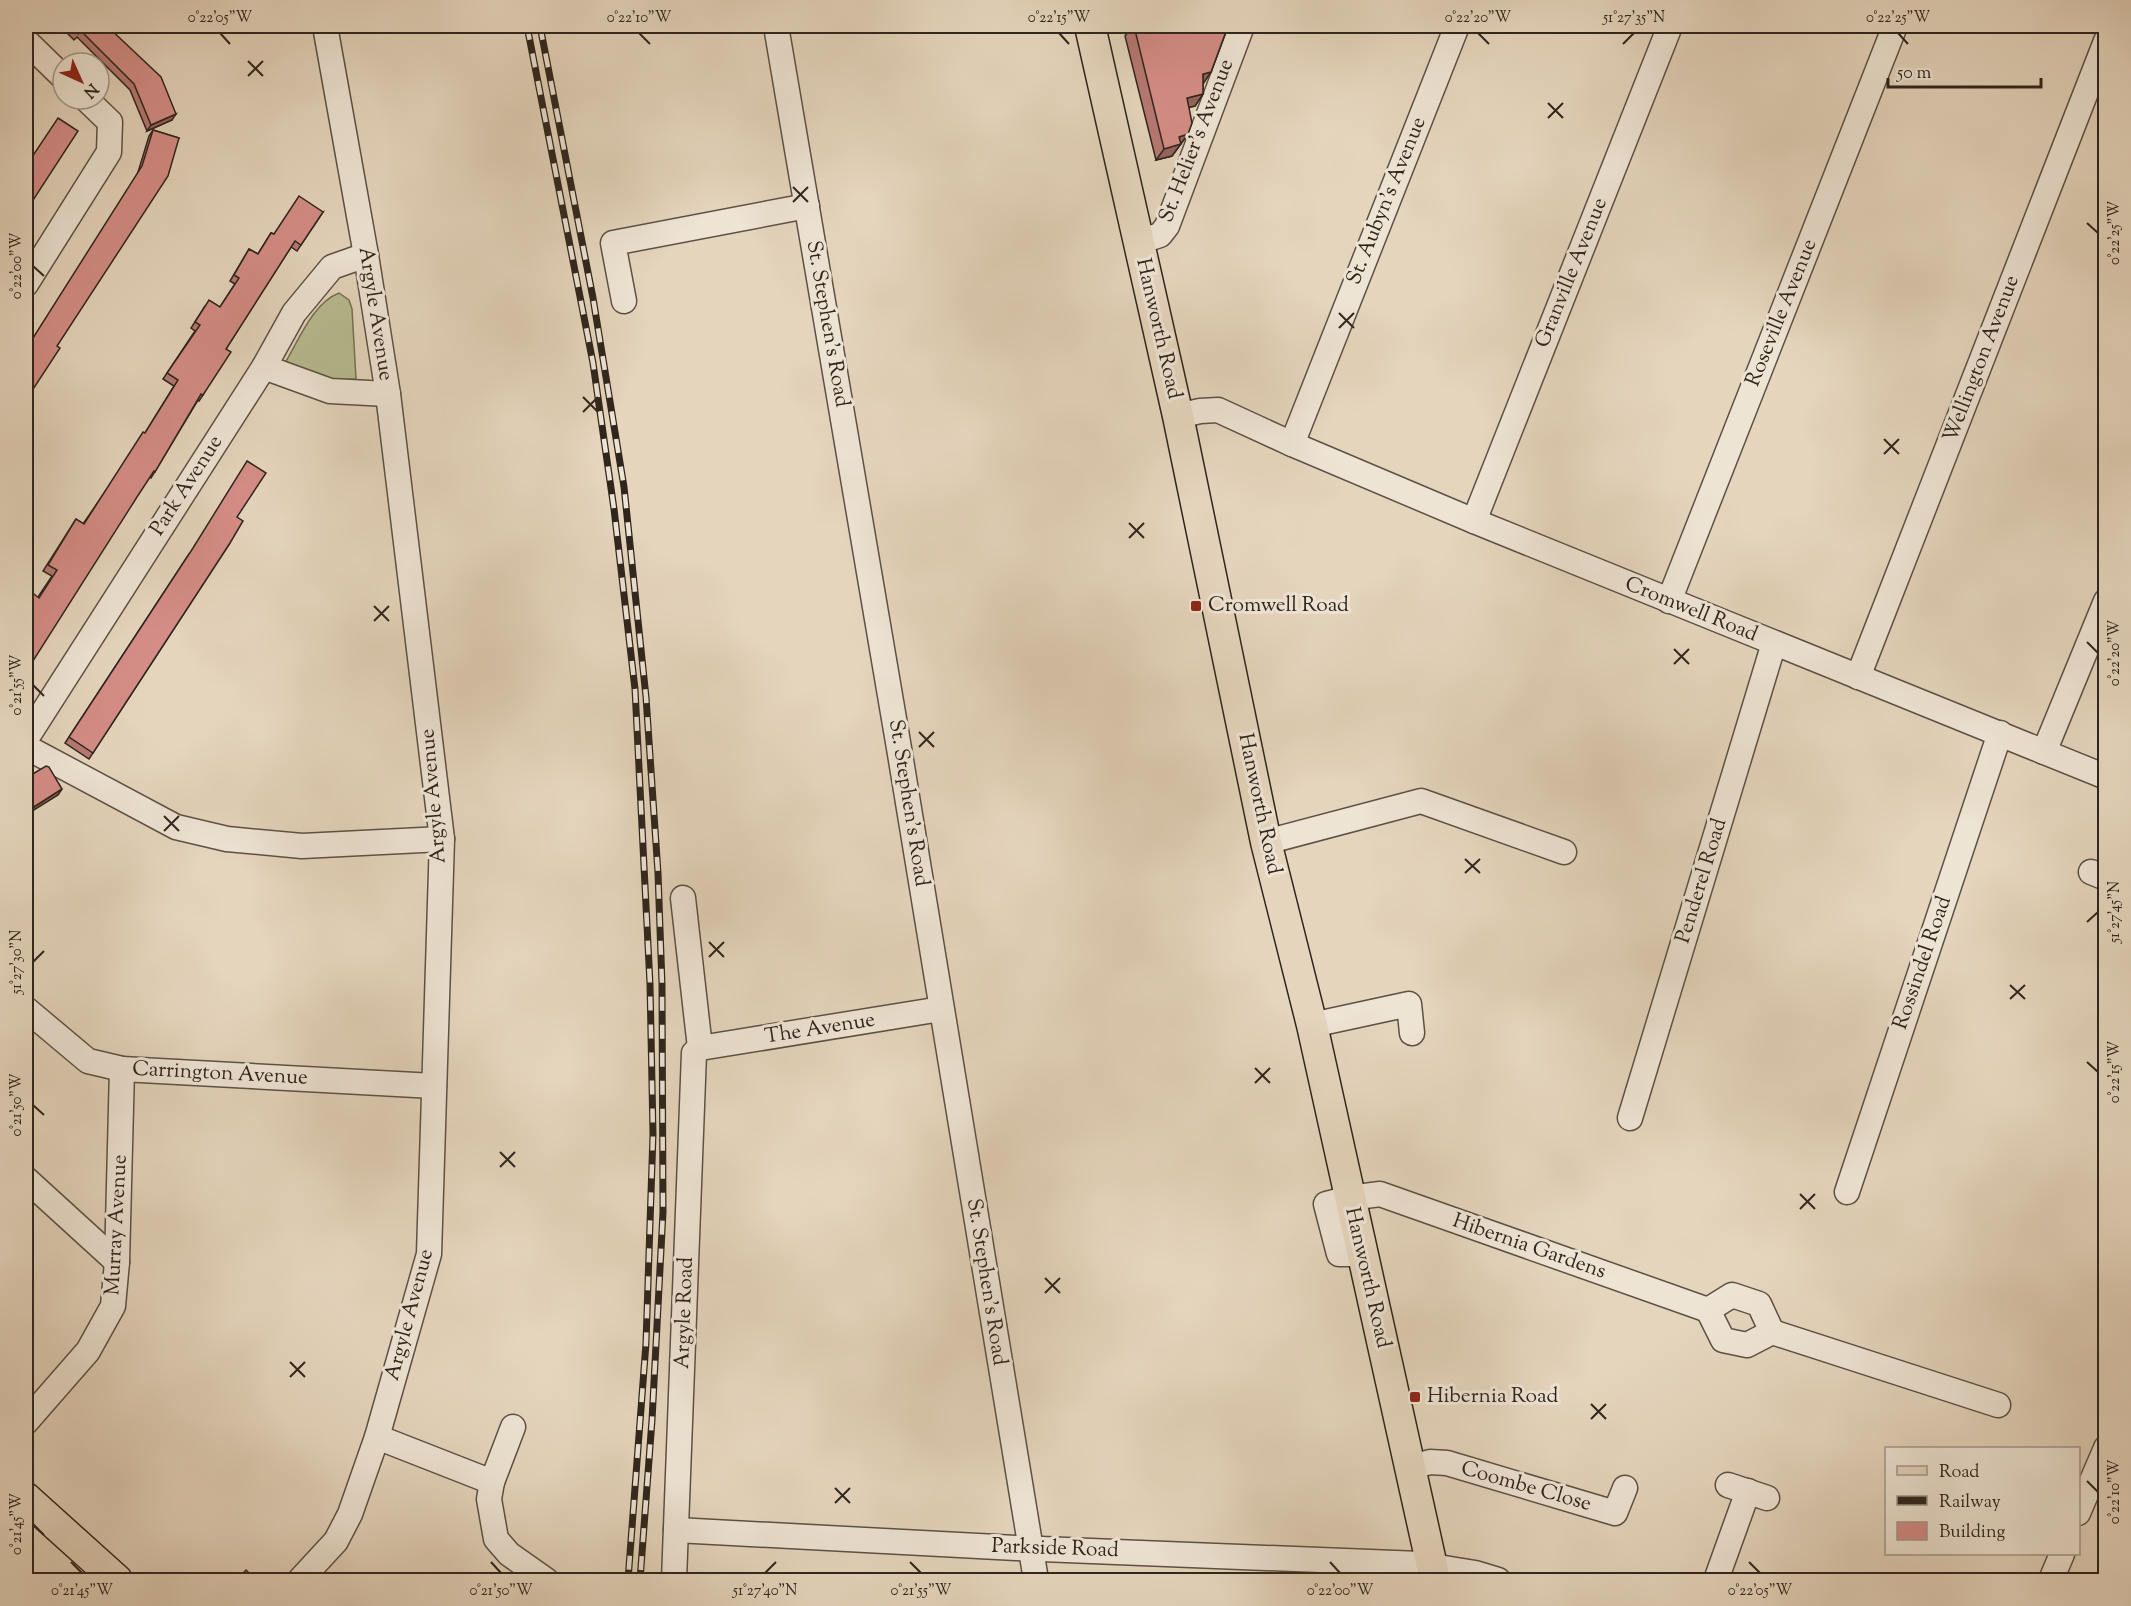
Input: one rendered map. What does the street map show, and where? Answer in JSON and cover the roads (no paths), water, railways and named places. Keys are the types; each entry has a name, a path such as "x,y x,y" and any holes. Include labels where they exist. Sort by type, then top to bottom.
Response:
{"main road":[{"name":"Hanworth Road","path":"1090,26 1178,416 1266,842 1312,1025 1434,1574"},
{"path":"26,1498 117,1581"}],"street":[{"name":"Argyle Avenue","path":"300,1581 336,1541 350,1514 377,1437 429,1254 442,839 387,394 366,255 325,26"},
{"name":"St. Stephen's Road","path":"776,26 898,742 1036,1581"},
{"name":"St. Helier's Avenue","path":"1138,242 1160,235 1167,226 1242,26"},
{"name":"St. Aubyn's Avenue","path":"1292,444 1457,26"},
{"name":"Granville Avenue","path":"1474,521 1670,26"},
{"name":"Roseville Avenue","path":"1669,601 1895,26"},
{"path":"26,40 51,65"},
{"name":"Wellington Avenue","path":"1858,677 2106,41"},
{"path":"26,284 109,152 110,122 99,111"},
{"path":"624,301 613,243 807,206"},
{"name":"Park Avenue","path":"26,738 264,367 294,314 333,267 366,255"},
{"path":"264,367 330,391 387,394"},
{"name":"Cromwell Road","path":"1178,416 1218,410 1474,521 2106,777"},
{"path":"2044,752 2106,601"},
{"name":"Penderel Road","path":"1630,1118 1774,643"},
{"name":"Rossindel Road","path":"1846,1192 2000,734"},
{"path":"26,747 176,827 227,839 302,846 442,839"},
{"path":"1266,842 1421,801 1564,852"},
{"path":"683,898 700,1048"},
{"path":"1312,1025 1409,1004 1412,1033"},
{"name":"Carrington Avenue","path":"26,1008 88,1061 123,1069 434,1086"},
{"name":"The Avenue","path":"700,1048 941,1010"},
{"name":"Argyle Road","path":"674,1581 694,1053 700,1048"},
{"name":"Murray Avenue","path":"26,1422 88,1351 113,1306 117,1262 123,1069"},
{"path":"26,1179 117,1262"},
{"name":"Hibernia Gardens","path":"1349,1198 1380,1194 1707,1310"},
{"path":"1772,1332 1759,1304 1732,1295 1707,1310 1723,1340 1747,1345 1772,1332 1998,1405"},
{"path":"513,1427 492,1482 489,1499 496,1539 509,1554 546,1581"},
{"path":"377,1437 492,1482"},
{"path":"2080,1512 2106,1448"},
{"name":"Coombe Close","path":"1409,1468 1430,1462 1447,1463 1615,1513 1625,1488"},
{"path":"1716,1581 1748,1492"},
{"name":"Parkside Road","path":"676,1530 1030,1548 1420,1564 1434,1574"},
{"path":"2051,1581 2062,1555"},
{"path":"1434,1574 1475,1574 1498,1581"}],"railway":[{"path":"527,26 593,363 614,509 635,689 650,984 653,1134 646,1343 628,1580"},
{"path":"540,26 593,298 624,487 646,697 658,873 662,984 663,1212 652,1420 640,1580"}],"place":[{"name":"Cromwell Road","path":"1196,606"},
{"name":"Hibernia Road","path":"1415,1397"}]}
